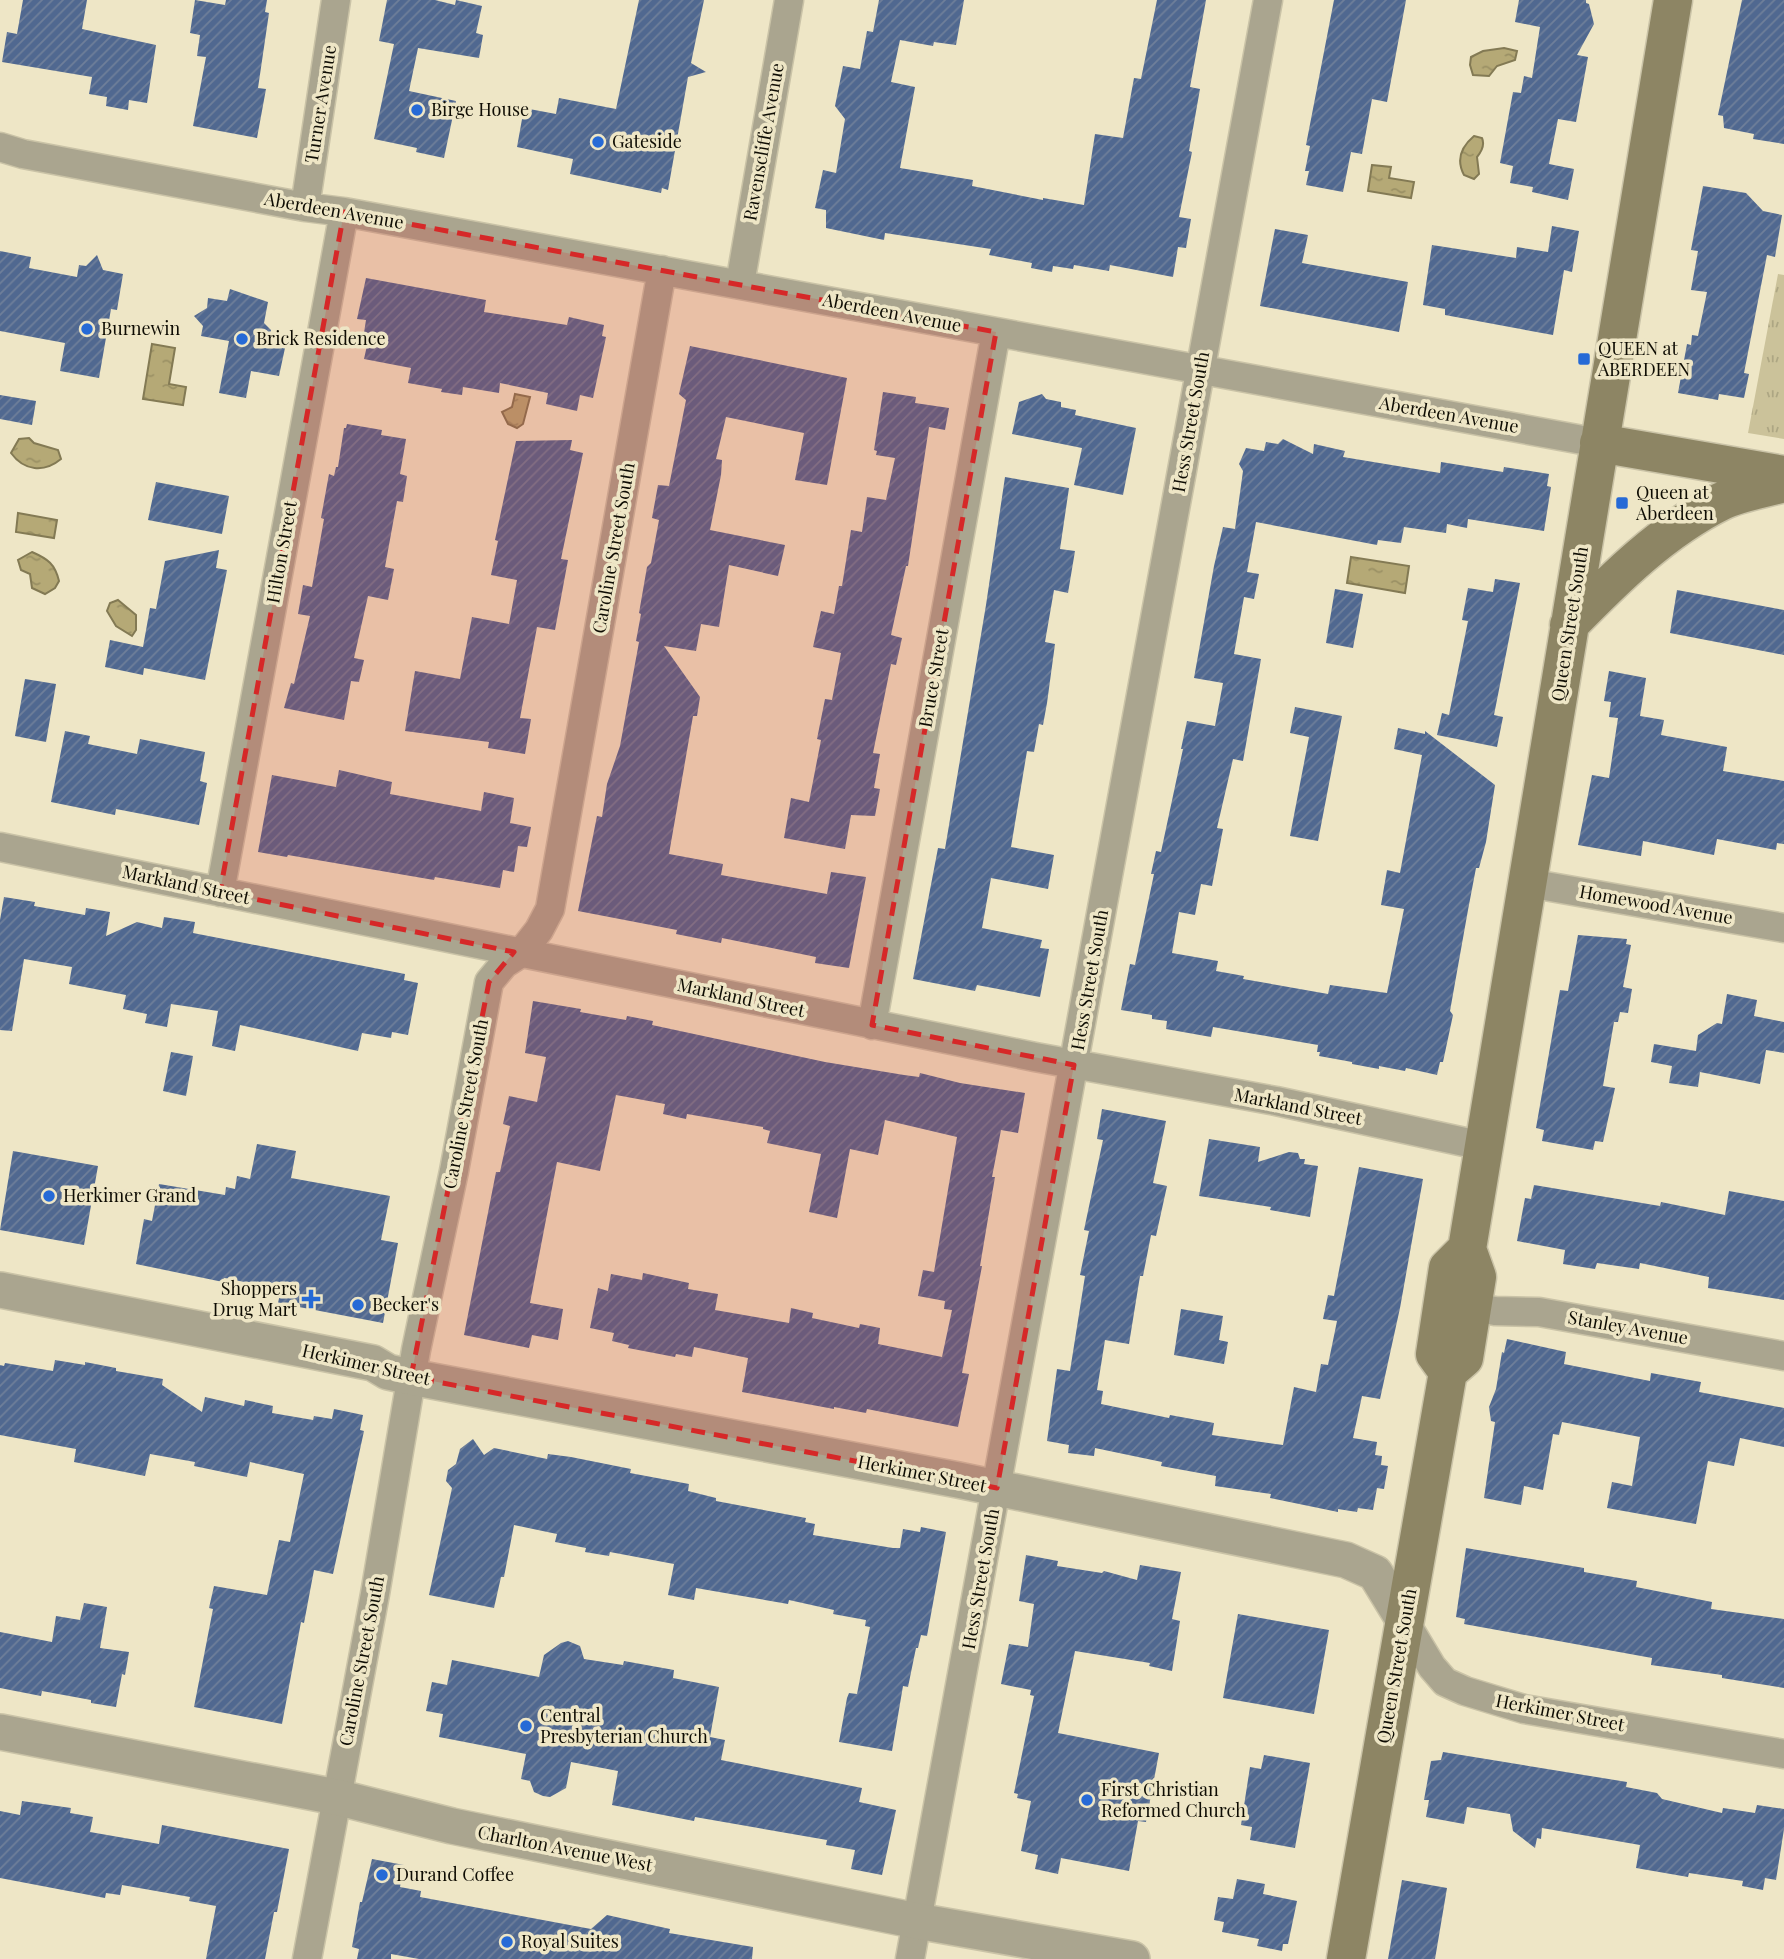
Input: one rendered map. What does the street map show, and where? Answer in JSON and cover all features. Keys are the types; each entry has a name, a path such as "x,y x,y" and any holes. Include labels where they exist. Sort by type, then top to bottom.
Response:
{"main road":[{"name":"Queen Street South","path":"1346,1959 1448,1372 1464,1358 1477,1277 1467,1249 1673,0"},
{"name":"Aberdeen Avenue","path":"1600,443 1784,475"},
{"path":"1569,625 1617,576 1694,518 1724,500 1784,483"},
{"name":"Queen Street South","path":"1448,1372 1435,1354 1448,1268 1467,1249"}],"street":[{"name":"Turner Avenue","path":"305,207 336,0"},
{"name":"Ravenscliffe Avenue","path":"740,284 789,0"},
{"name":"Hess Street South","path":"910,1959 1268,0"},
{"name":"Aberdeen Avenue","path":"0,147 305,207 740,284 1600,443"},
{"name":"Hilton Street","path":"220,892 344,212"},
{"name":"Caroline Street South","path":"307,1959 375,1594 411,1377 454,1171 489,982 504,964 521,953 551,909 662,270"},
{"name":"Bruce Street","path":"872,1025 996,332"},
{"name":"Markland Street","path":"0,847 872,1025 1276,1101 1483,1146"},
{"name":"Homewood Avenue","path":"1528,883 1784,928"},
{"name":"Herkimer Street","path":"0,1290 373,1363 388,1372 411,1377 997,1488 1354,1563 1375,1573 1432,1667 1445,1682 1465,1691 1524,1709 1784,1754"},
{"name":"Stanley Avenue","path":"1472,1307 1495,1311 1539,1312 1784,1356"},
{"name":"Charlton Avenue West","path":"0,1732 336,1797 452,1826 917,1921 1132,1959"}],"highlighted area":[{"path":"344,212 996,332 872,1025 1074,1065 997,1488 411,1377 489,982 514,952 220,892"}],"green space":[{"path":"1778,274 1784,275 1784,439 1748,433"}],"water":[{"path":"1504,48 1517,51 1515,60 1497,66 1489,76 1473,75 1471,57 1483,51"},
{"path":"1474,136 1482,138 1483,143 1477,157 1479,174 1474,179 1464,175 1460,159 1463,149"},
{"path":"1372,165 1391,167 1389,178 1414,182 1411,198 1368,191"},
{"path":"152,344 175,348 169,384 186,387 183,405 143,399"},
{"path":"515,394 530,397 523,424 517,428 508,424 502,412 512,407"},
{"path":"29,438 34,443 58,450 61,459 41,468 22,464 11,453 19,439"},
{"path":"18,513 57,520 54,538 16,532"},
{"path":"32,552 50,563 59,581 55,588 45,594 32,588 30,574 21,570 18,560"},
{"path":"1351,557 1409,566 1405,593 1347,583"},
{"path":"118,600 136,615 136,630 132,636 116,626 107,611 110,603"}],"building":[{"path":"23,0 87,0 82,29 156,45 147,103 129,100 128,110 106,106 107,97 89,94 92,77 2,62 7,32 17,34"},
{"path":"195,0 225,5 226,0 267,0 265,12 269,13 258,88 266,89 257,138 193,126 206,57 197,56 200,35 190,33"},
{"path":"387,0 435,0 455,5 456,0 482,6 476,33 483,35 479,58 418,48 409,91 456,101 444,158 416,152 417,148 374,139 394,44 379,41"},
{"path":"639,0 704,0 691,63 706,72 688,77 668,190 662,188 661,193 570,174 573,159 517,147 524,108 556,114 559,98 616,109"},
{"path":"879,0 964,0 956,45 934,42 933,46 900,40 891,82 915,87 900,168 973,180 972,186 1084,205 1095,134 1123,138 1134,78 1141,79 1157,0 1206,0 1190,87 1200,89 1189,151 1192,152 1179,217 1191,219 1186,248 1178,247 1173,277 1110,265 1109,271 1074,265 1073,269 1053,266 1052,272 1031,268 1032,263 989,255 991,249 885,233 884,240 826,228 826,210 815,208 823,170 836,173 845,119 835,106 843,66 860,69 867,31 873,32"},
{"path":"1334,0 1406,0 1387,102 1372,99 1362,154 1351,152 1343,192 1306,185 1309,171 1305,171 1310,146 1306,145"},
{"path":"1519,0 1586,0 1594,24 1577,55 1588,57 1576,122 1558,119 1549,164 1574,169 1568,200 1532,192 1533,187 1510,183 1513,166 1500,163 1513,92 1521,93 1524,76 1532,78 1540,27 1515,22"},
{"path":"1742,0 1784,0 1784,144 1753,139 1754,134 1724,128 1723,116 1718,115"},
{"path":"1703,186 1746,193 1763,211 1782,215 1775,257 1767,255 1744,373 1749,374 1744,398 1719,394 1718,400 1678,393 1687,344 1691,345 1692,335 1698,336 1707,292 1691,290 1698,251 1691,250"},
{"path":"1552,226 1579,231 1572,272 1564,270 1553,335 1445,315 1445,309 1423,305 1432,245 1516,258 1517,247 1548,252"},
{"path":"1275,229 1308,235 1302,263 1408,282 1399,332 1260,306"},
{"path":"0,251 31,257 29,268 77,277 79,265 86,266 97,255 103,270 123,274 117,310 111,309 99,378 60,371 65,343 0,331"},
{"path":"366,278 486,300 484,312 567,325 569,317 604,325 602,336 606,337 593,398 580,395 577,411 546,404 548,393 500,383 499,393 463,387 462,395 408,383 411,368 364,359 368,341 363,339 366,320 357,319"},
{"name":"Brick Residence","path":"230,289 268,302 264,323 271,330 268,345 285,348 279,376 251,371 246,398 219,393 229,341 201,336 203,326 194,316 207,308 208,298 227,301"},
{"path":"690,346 847,378 827,485 795,480 804,433 726,417 716,459 722,460 721,475 710,530 785,545 778,576 729,565 719,627 701,624 696,651 664,646 700,697 697,716 693,716 669,854 723,864 721,875 827,894 831,872 866,877 849,968 815,963 816,957 722,938 721,943 676,934 677,930 578,911 597,816 602,817 607,784 620,746 639,642 636,641 639,613 659,520 652,518 658,485 669,486 686,400 679,394"},
{"path":"883,392 916,397 915,403 949,408 945,430 929,427 908,566 891,635 902,638 896,665 891,664 873,753 880,754 874,788 880,789 875,816 851,815 845,849 784,838 791,798 809,802 821,740 817,739 825,699 832,700 841,653 813,647 821,611 834,614 839,586 842,586 851,530 862,532 867,497 886,500 895,458 876,455 877,451 874,450"},
{"path":"1042,394 1046,399 1061,402 1061,407 1076,410 1075,415 1136,428 1123,495 1074,485 1082,448 1012,434 1019,402"},
{"path":"0,395 36,401 32,425 0,419"},
{"path":"347,424 382,430 381,435 406,439 400,474 407,476 403,502 397,501 385,567 394,569 388,600 368,596 354,658 364,660 359,682 351,681 344,720 284,708 291,683 294,684 310,616 298,614 303,585 312,587 329,474 334,476 338,467 344,428"},
{"path":"1283,439 1313,454 1314,444 1345,451 1343,457 1440,473 1441,462 1503,472 1504,467 1549,474 1547,486 1551,487 1544,531 1468,519 1467,528 1447,524 1446,533 1404,527 1401,543 1378,540 1377,545 1256,522 1247,572 1259,574 1254,599 1244,597 1234,654 1261,659 1243,761 1233,759 1217,828 1223,829 1212,886 1201,884 1195,915 1179,912 1172,953 1218,961 1216,971 1244,976 1243,979 1328,994 1330,985 1387,993 1404,909 1381,905 1387,870 1400,873 1422,755 1394,749 1398,728 1425,734 1425,731 1495,785 1486,842 1479,868 1476,868 1468,910 1450,1011 1453,1015 1443,1062 1440,1062 1437,1075 1406,1068 1405,1071 1352,1064 1319,1056 1318,1045 1213,1027 1211,1037 1166,1029 1167,1021 1152,1019 1152,1015 1121,1010 1130,964 1135,965 1154,874 1151,874 1156,851 1161,852 1187,721 1215,726 1223,683 1194,678 1223,527 1235,529 1243,471 1239,464 1246,448 1264,451 1266,442 1278,444"},
{"path":"572,440 570,450 583,453 561,559 568,560 555,630 537,627 520,718 531,719 525,754 488,748 489,742 405,731 415,671 460,679 472,617 509,624 517,580 491,575 498,541 495,540 516,441"},
{"path":"1005,477 1069,488 1060,549 1075,551 1068,593 1054,590 1045,642 1055,644 1047,703 1043,725 1039,724 1034,752 1027,751 1011,847 1054,855 1048,889 991,878 982,928 1042,940 1040,948 1049,949 1040,997 977,985 975,991 913,979 938,848 945,849"},
{"path":"156,482 229,496 222,534 148,520"},
{"path":"219,550 216,568 227,570 205,680 144,668 143,675 105,667 110,640 143,647 150,608 156,609 165,561"},
{"path":"1495,579 1520,583 1494,715 1503,717 1497,747 1437,735 1442,713 1449,715 1468,621 1462,620 1468,588 1493,592"},
{"path":"1335,589 1363,594 1353,648 1326,643"},
{"path":"1677,590 1784,610 1784,655 1670,633"},
{"path":"1609,671 1646,678 1640,716 1664,720 1661,735 1727,747 1723,771 1784,781 1784,844 1777,843 1776,850 1717,839 1714,855 1643,841 1641,856 1578,845 1592,775 1609,778 1618,718 1609,717 1611,702 1604,701"},
{"path":"25,679 56,684 46,742 15,736"},
{"path":"1295,707 1342,716 1318,841 1290,836 1309,737 1290,733"},
{"path":"65,731 90,736 88,744 137,754 140,739 205,752 200,781 207,783 199,825 116,809 115,815 51,802"},
{"path":"339,770 392,782 390,794 481,811 484,792 514,798 510,823 531,827 527,847 518,846 514,872 503,870 500,888 258,852 272,775 336,787"},
{"path":"4,897 35,902 34,906 85,915 86,908 110,912 106,936 137,922 162,928 164,917 195,922 193,933 405,974 404,980 418,983 408,1035 392,1032 391,1038 362,1033 358,1051 240,1025 235,1051 212,1046 218,1011 171,1004 167,1027 145,1023 147,1014 123,1009 126,995 69,984 72,967 24,959 12,1031 0,1030 0,920"},
{"path":"1578,935 1627,939 1626,944 1631,945 1623,987 1632,989 1628,1013 1620,1012 1618,1022 1614,1022 1603,1086 1615,1088 1603,1142 1595,1141 1593,1150 1542,1141 1544,1130 1536,1128 1560,990 1568,991"},
{"path":"1727,994 1757,1000 1754,1016 1784,1022 1784,1053 1766,1050 1760,1084 1700,1072 1698,1087 1669,1083 1672,1066 1651,1062 1654,1044 1696,1051 1698,1035 1717,1023 1722,1024"},
{"path":"533,1001 626,1020 627,1016 653,1021 652,1025 825,1062 919,1077 920,1073 960,1083 1025,1093 1018,1133 1001,1130 992,1177 995,1177 982,1266 962,1373 969,1374 958,1427 867,1409 866,1413 834,1409 742,1392 748,1358 694,1347 692,1357 676,1354 675,1357 628,1348 629,1345 612,1341 614,1333 590,1328 598,1288 608,1291 611,1274 642,1280 643,1273 689,1283 688,1289 718,1294 715,1310 789,1323 791,1308 813,1313 812,1318 859,1328 860,1324 880,1328 878,1344 942,1357 952,1310 944,1309 945,1301 918,1296 923,1270 934,1272 957,1137 885,1120 878,1155 850,1149 837,1218 809,1212 821,1154 767,1143 770,1131 763,1127 687,1114 686,1119 663,1114 665,1104 616,1095 600,1171 557,1162 530,1303 563,1309 558,1340 532,1335 529,1348 464,1335 496,1172 500,1172 510,1126 503,1124 509,1096 537,1102 546,1057 525,1053"},
{"path":"171,1052 193,1056 186,1096 163,1091"},
{"path":"1102,1109 1166,1121 1153,1183 1167,1186 1156,1236 1151,1235 1143,1276 1140,1276 1129,1344 1105,1340 1097,1390 1103,1391 1101,1404 1169,1418 1170,1415 1214,1423 1212,1435 1283,1445 1294,1387 1316,1392 1321,1364 1328,1365 1337,1321 1323,1319 1328,1295 1334,1296 1359,1167 1423,1179 1400,1308 1380,1399 1362,1396 1353,1438 1377,1442 1375,1455 1382,1456 1381,1465 1388,1466 1384,1489 1377,1488 1373,1510 1358,1508 1357,1512 1338,1509 1338,1512 1270,1498 1271,1494 1215,1486 1216,1476 1161,1466 1162,1462 1095,1448 1094,1456 1068,1453 1069,1445 1047,1441 1057,1369 1070,1371 1085,1276 1080,1275 1089,1231 1084,1230 1103,1140 1097,1139"},
{"path":"1209,1139 1260,1147 1258,1162 1289,1152 1298,1153 1300,1159 1305,1159 1304,1164 1318,1166 1310,1217 1270,1210 1271,1207 1199,1196"},
{"path":"257,1144 296,1151 291,1178 390,1196 381,1240 398,1243 383,1323 278,1303 281,1289 224,1278 223,1282 136,1264 144,1219 152,1221 159,1184 225,1195 226,1187 235,1189 237,1176 250,1179"},
{"name":"Herkimer Grand","path":"13,1151 98,1166 84,1245 0,1230"},
{"path":"1534,1185 1660,1206 1661,1202 1725,1215 1729,1191 1784,1201 1784,1300 1708,1288 1709,1277 1640,1263 1639,1269 1597,1263 1595,1269 1563,1264 1565,1250 1517,1241 1525,1198 1531,1199"},
{"path":"1181,1309 1223,1316 1219,1340 1228,1342 1224,1364 1174,1355"},
{"path":"1507,1339 1566,1352 1564,1364 1650,1381 1651,1373 1701,1382 1699,1392 1784,1408 1784,1447 1740,1438 1734,1466 1708,1461 1696,1524 1607,1508 1612,1482 1632,1486 1640,1437 1562,1422 1559,1435 1553,1434 1543,1490 1524,1486 1521,1505 1484,1498 1495,1422 1491,1421 1489,1407 1496,1389"},
{"path":"55,1360 85,1365 85,1362 116,1368 116,1371 163,1379 162,1385 202,1412 205,1397 244,1406 245,1400 273,1406 272,1413 313,1420 314,1416 332,1419 334,1409 363,1415 360,1430 364,1431 333,1574 314,1570 304,1623 301,1622 282,1724 194,1707 213,1609 209,1608 214,1586 267,1595 279,1540 290,1542 304,1474 250,1462 247,1477 194,1466 195,1462 150,1454 145,1476 74,1462 76,1449 0,1435 0,1365 4,1366 5,1363 53,1371"},
{"path":"473,1439 484,1455 494,1448 547,1459 548,1454 571,1457 631,1469 630,1473 689,1484 688,1491 716,1498 716,1501 806,1518 805,1522 815,1524 813,1535 900,1548 903,1529 920,1532 921,1527 946,1532 927,1636 921,1635 908,1687 903,1686 892,1751 839,1742 847,1698 849,1693 857,1694 870,1627 865,1626 866,1620 833,1614 834,1610 789,1600 788,1604 696,1588 694,1600 668,1595 674,1564 610,1552 609,1556 585,1552 586,1548 555,1542 557,1534 514,1525 504,1577 501,1577 494,1608 429,1595 452,1488 446,1481 448,1470 456,1464 460,1449"},
{"path":"1466,1548 1584,1568 1584,1572 1637,1581 1636,1587 1712,1602 1711,1609 1784,1619 1784,1688 1722,1678 1722,1675 1651,1665 1652,1658 1464,1624 1465,1619 1456,1617"},
{"path":"1026,1555 1058,1561 1057,1566 1102,1573 1104,1571 1137,1580 1140,1565 1181,1572 1172,1619 1180,1621 1172,1671 1149,1666 1150,1663 1075,1651 1058,1733 1159,1753 1146,1822 1138,1821 1129,1871 1061,1858 1058,1874 1035,1869 1038,1855 1021,1851 1031,1801 1017,1798 1018,1794 1014,1793 1034,1696 1030,1695 1031,1690 1001,1684 1009,1644 1028,1647 1034,1604 1019,1601"},
{"path":"84,1603 107,1607 100,1648 129,1652 116,1707 42,1691 41,1696 0,1688 0,1632 52,1642 56,1616 80,1620"},
{"path":"1238,1614 1329,1630 1314,1714 1223,1698"},
{"name":"Central Presbyterian Church","path":"568,1641 580,1646 584,1659 623,1665 624,1661 674,1670 673,1678 719,1687 710,1737 725,1740 721,1760 862,1788 859,1802 896,1810 882,1875 851,1869 855,1850 826,1845 827,1840 695,1817 694,1821 612,1805 618,1771 571,1762 566,1788 550,1797 543,1796 534,1792 530,1781 521,1779 526,1754 439,1737 443,1714 426,1711 432,1682 447,1685 452,1660 539,1677 544,1655"},
{"path":"1443,1752 1627,1782 1626,1787 1657,1793 1662,1799 1722,1813 1723,1808 1755,1813 1757,1805 1784,1809 1784,1829 1776,1880 1765,1878 1763,1890 1742,1886 1743,1881 1689,1873 1688,1877 1636,1868 1640,1845 1542,1828 1541,1839 1537,1838 1535,1848 1513,1831 1510,1814 1467,1807 1464,1824 1426,1817 1429,1800 1424,1800 1431,1761 1441,1760"},
{"path":"1264,1755 1310,1763 1295,1848 1250,1840 1252,1827 1241,1825 1250,1767 1261,1769"},
{"path":"22,1801 71,1808 70,1813 93,1817 90,1832 159,1844 162,1825 289,1849 265,1959 206,1959 216,1906 189,1901 190,1897 122,1885 120,1895 106,1893 105,1898 0,1878 0,1811 20,1815"},
{"path":"372,1859 404,1865 400,1887 421,1891 420,1897 591,1929 607,1915 670,1929 669,1933 753,1947 752,1959 419,1959 391,1954 391,1959 357,1959 359,1949 352,1947 360,1902"},
{"path":"1237,1879 1265,1884 1263,1894 1297,1901 1288,1944 1283,1944 1282,1951 1257,1946 1259,1939 1222,1932 1224,1922 1214,1920 1218,1897 1233,1899"},
{"path":"1402,1880 1447,1888 1435,1959 1388,1959"}],"place":[{"name":"Birge House","path":"417,110"},
{"name":"Gateside","path":"598,142"},
{"name":"Burnewin","path":"87,329"},
{"name":"Brick Residence","path":"242,339"},
{"name":"QUEEN at ABERDEEN","path":"1584,359"},
{"name":"Queen at Aberdeen","path":"1622,503"},
{"name":"Herkimer Grand","path":"49,1196"},
{"name":"Shoppers Drug Mart","path":"311,1299"},
{"name":"Becker's","path":"358,1305"},
{"name":"Central Presbyterian Church","path":"526,1726"},
{"name":"First Christian Reformed Church","path":"1087,1800"},
{"name":"Durand Coffee","path":"382,1875"},
{"name":"Royal Suites","path":"507,1942"}]}
